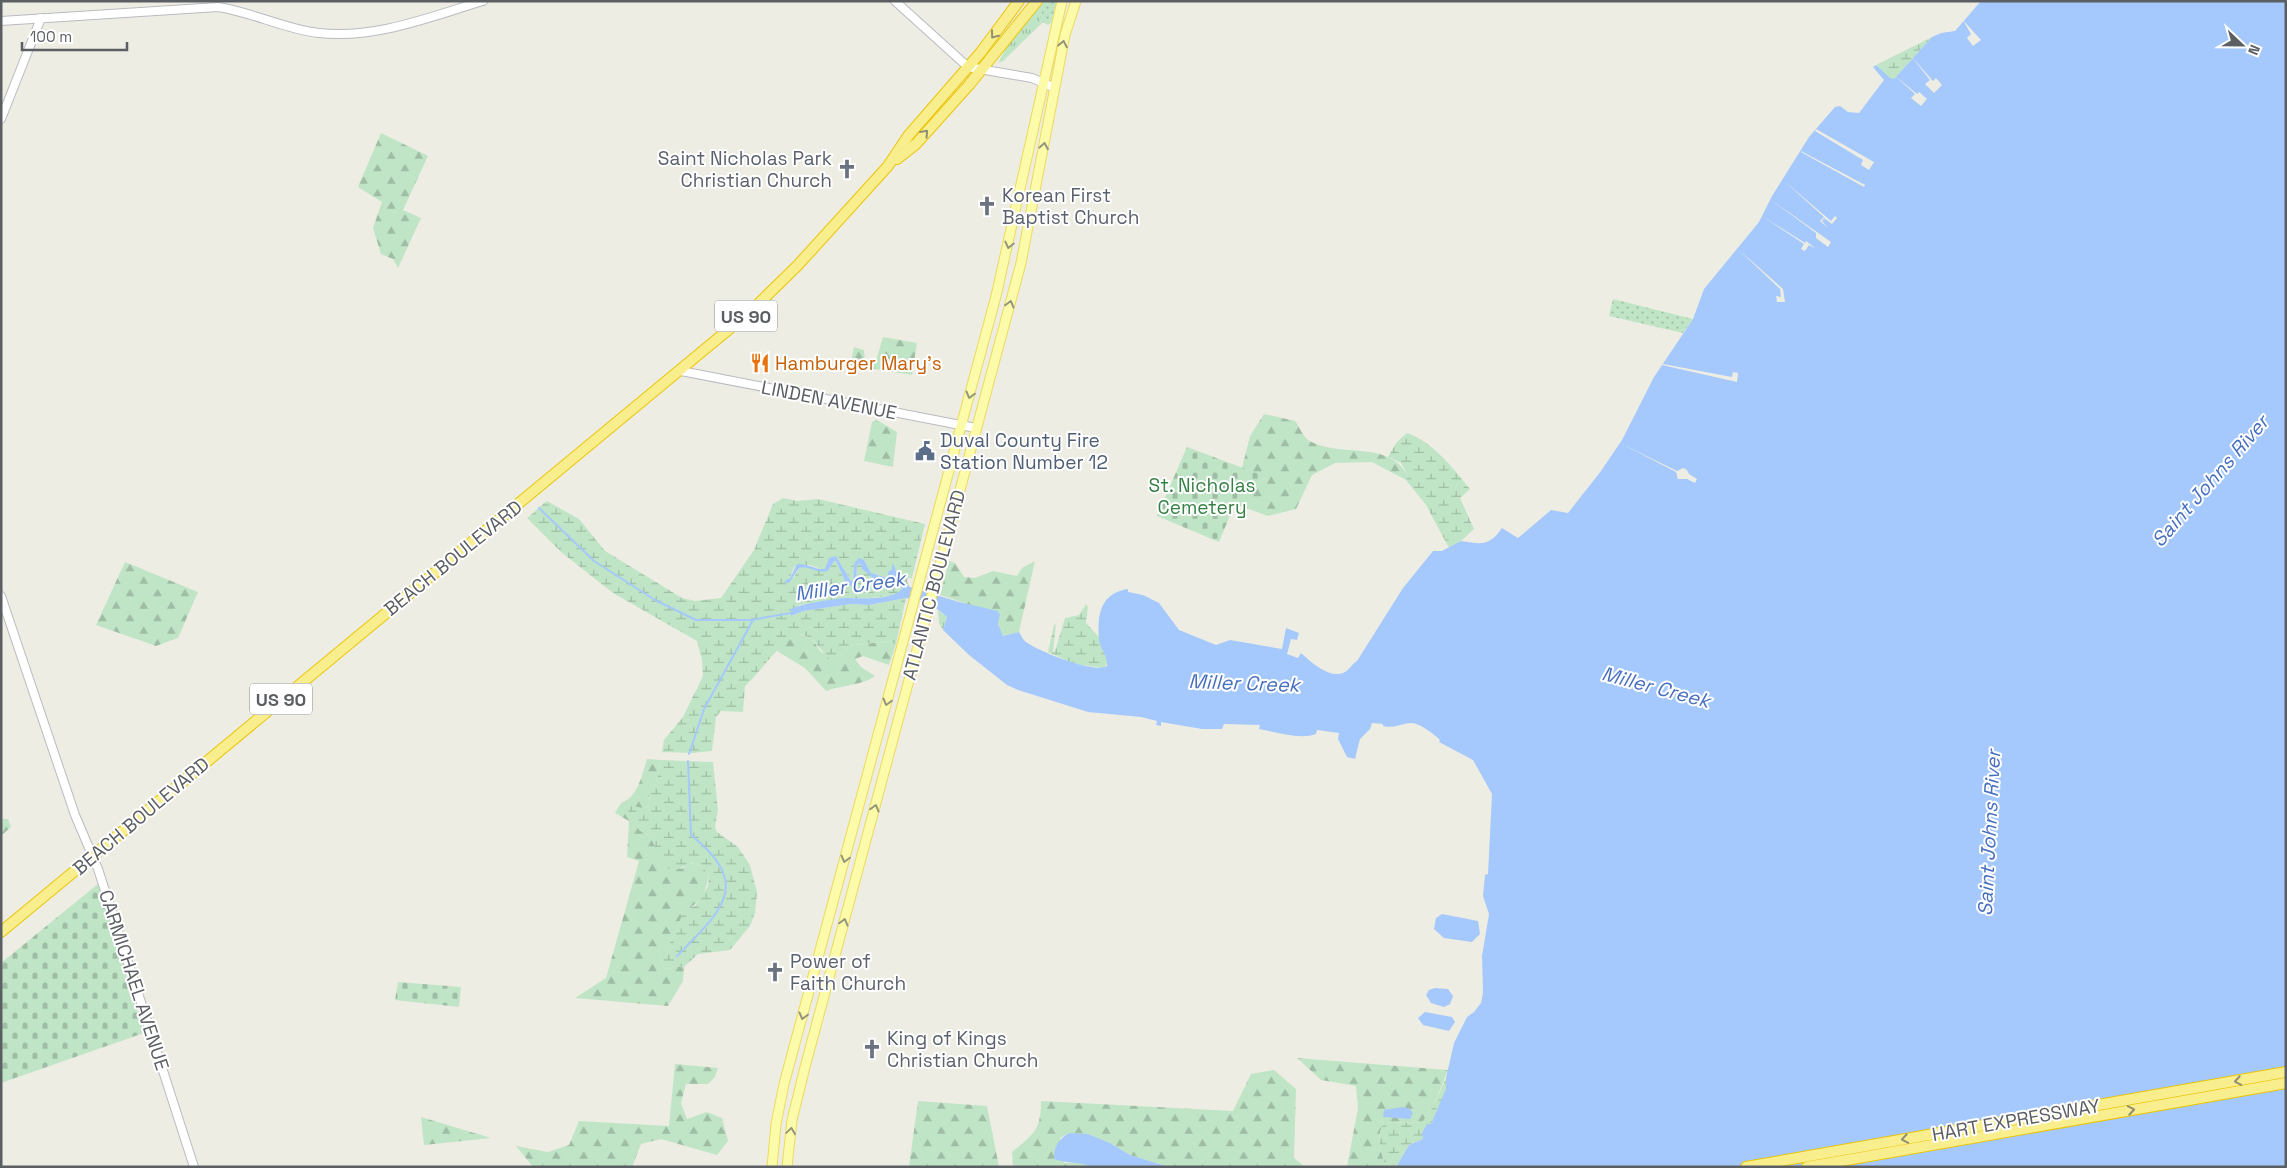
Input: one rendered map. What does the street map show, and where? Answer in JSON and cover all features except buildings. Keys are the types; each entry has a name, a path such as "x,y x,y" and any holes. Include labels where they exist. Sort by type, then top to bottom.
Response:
{"highway":[{"name":"BEACH BOULEVARD","path":"1,932 720,339 785,278 888,166 908,136 968,68 1020,1"},
{"name":"BEACH BOULEVARD","path":"888,166 916,144 983,69 1037,1"},
{"name":"HART EXPRESSWAY","path":"1746,1167 2286,1072"},
{"name":"HART EXPRESSWAY","path":"1807,1167 2286,1083"}],"main road":[{"name":"ATLANTIC BOULEVARD","path":"772,1167 776,1124 784,1084 962,426 1009,244 1062,1"},
{"name":"ATLANTIC BOULEVARD","path":"787,1167 792,1120 804,1067 1021,263 1069,21 1076,1"}],"street":[{"path":"232,9 236,1"},
{"path":"1,21 209,7 232,9 308,31 346,35 393,28 483,1"},
{"path":"895,1 968,68 1032,78 1055,88"},
{"path":"1,119 41,18"},
{"name":"LINDEN AVENUE","path":"681,371 976,428"},
{"name":"CARMICHAEL AVENUE","path":"1,596 75,815 93,856 194,1167"}],"green space":[{"path":"1045,1 1057,1 1051,23 1048,25 1040,21 1042,12 1038,9"},
{"path":"1038,9 1042,12 1040,21 1042,23 1003,61 998,63 1009,43"},
{"path":"1932,37 1894,79 1890,79 1876,65"},
{"path":"381,133 428,156 403,210 421,218 398,268 393,259 381,254 373,228 382,202 358,187"},
{"path":"1613,299 1693,319 1683,333 1609,316"},
{"path":"883,337 917,343 912,375 850,365 854,347 864,350 865,362 875,364"},
{"path":"1264,414 1295,421 1308,440 1321,445 1375,453 1388,457 1399,464 1408,475 1406,480 1372,462 1335,463 1312,475 1296,509 1268,516 1235,504 1238,495 1266,478 1242,468 1250,436"},
{"path":"877,420 897,432 893,467 864,461 872,422"},
{"path":"1407,433 1434,449 1470,489 1460,498 1474,529 1461,541 1449,548 1426,505 1406,480 1408,475 1401,463 1388,457 1396,443"},
{"name":"St. Nicholas Cemetery","path":"1187,447 1267,477 1238,496 1219,542 1157,516"},
{"path":"783,498 797,501 818,499 925,524 912,578 908,578 907,582 910,587 893,579 892,569 888,578 871,573 864,560 854,564 853,581 851,581 836,556 826,569 810,565 794,567 790,578 783,582 794,577 799,568 806,567 828,571 834,561 836,561 846,583 856,583 857,566 860,563 872,577 897,584 902,589 890,596 849,598 799,605 792,616 803,611 852,604 869,605 906,598 896,644 884,642 852,645 838,659 829,659 812,639 801,634 792,638 778,650 745,686 743,712 721,711 716,717 712,751 693,753 662,752 664,740 683,717 703,676 702,660 697,641 613,593 561,552 527,518 547,501 579,519 605,551 682,598 695,601 721,598 754,550 773,504"},
{"path":"949,561 955,563 964,577 975,578 993,571 1017,576 1022,568 1035,561 1019,632 1003,636 998,624 1000,615 940,595"},
{"path":"125,562 198,592 178,638 156,646 96,625"},
{"path":"1086,604 1088,607 1086,623 1099,637 1108,662 1104,668 1074,664 1048,652 1054,625 1056,624 1053,652 1055,651 1065,618 1079,615"},
{"path":"938,610 947,617 943,630 939,623"},
{"path":"800,634 812,639 821,652 838,659 852,645 884,642 896,644 889,665 863,656 855,659 861,667 875,676 858,684 826,691 805,668 777,651 788,638"},
{"path":"647,759 661,760 657,780 649,795 650,804 645,808 639,830 650,836 655,846 681,869 690,863 701,866 709,874 707,885 702,895 695,904 685,910 661,962 665,969 676,966 684,967 683,981 668,1006 575,998 606,978 639,861 627,857 629,821 615,813 621,803 632,796 635,791"},
{"path":"661,760 713,762 718,810 715,827 717,832 738,847 750,865 757,892 755,913 750,926 730,950 698,954 684,967 676,966 665,969 661,962 685,909 695,906 708,886 709,874 701,866 691,863 672,872 662,863 650,836 639,830 628,812 631,806 645,808 650,804 649,795 657,780"},
{"path":"1,819 8,819 11,827 1,836"},
{"path":"98,884 144,1033 1,1083 1,963"},
{"path":"398,982 461,987 459,1007 395,1000"},
{"path":"1297,1058 1448,1070 1434,1105 1422,1123 1384,1122 1381,1128 1380,1139 1385,1167 1347,1167 1358,1108 1356,1086 1321,1080"},
{"path":"675,1064 718,1068 715,1077 708,1084 686,1084 681,1103 687,1119 707,1112 722,1118 728,1141 717,1155 661,1139 641,1144 632,1167 533,1167 516,1146 548,1152 569,1145 579,1121 669,1126"},
{"path":"1274,1070 1296,1089 1294,1158 1305,1167 1169,1167 1130,1155 1110,1143 1088,1134 1069,1133 1060,1138 1064,1163 1083,1163 1092,1167 1013,1167 1012,1152 1035,1131 1040,1119 1041,1101 1233,1111 1251,1074"},
{"path":"1446,1078 1446,1089 1441,1104 1423,1139 1409,1145 1396,1167 1385,1167 1380,1139 1381,1128 1384,1122 1422,1123 1434,1105"},
{"path":"918,1101 987,1106 999,1167 909,1167"},
{"path":"421,1117 491,1138 424,1145"}],"water":[{"name":"Saint Johns River","path":"1981,1 2286,1 2286,1167 1396,1167 1409,1145 1423,1139 1422,1133 1427,1124 1431,1124 1446,1089 1446,1078 1454,1043 1467,1017 1481,1003 1483,993 1482,956 1489,914 1483,896 1485,875 1488,874 1492,794 1473,760 1439,742 1440,740 1431,732 1412,723 1391,727 1372,723 1370,729 1360,739 1355,759 1347,757 1338,739 1339,733 1317,730 1316,734 1309,736 1295,736 1259,729 1260,725 1224,724 1222,729 1202,729 1161,722 1161,726 1156,725 1157,721 1141,717 1088,712 1007,685 969,655 943,630 947,617 936,608 922,601 906,598 869,605 852,604 803,611 791,616 791,609 802,605 845,598 883,597 897,593 902,589 899,585 897,588 894,587 894,583 893,585 879,579 878,584 873,584 873,578 862,569 860,563 857,566 856,583 851,586 846,583 836,561 834,561 828,571 824,572 803,567 799,568 789,583 783,582 790,578 797,564 825,569 829,558 836,556 851,581 853,581 854,564 859,558 864,560 871,573 888,578 888,572 892,569 892,564 897,575 894,579 898,579 910,587 959,602 998,611 1000,615 998,624 1003,636 1019,632 1025,641 1032,646 1053,656 1091,667 1100,668 1107,666 1099,639 1099,622 1102,607 1111,595 1128,589 1128,592 1143,595 1159,603 1179,630 1216,645 1230,640 1282,649 1286,628 1299,633 1297,640 1291,639 1287,654 1298,658 1301,653 1321,669 1333,674 1345,672 1357,661 1403,588 1433,551 1442,551 1461,541 1484,543 1493,538 1502,528 1518,538 1551,510 1568,513 1601,471 1622,440 1654,377 1693,319 1704,289 1759,222 1772,196 1809,137 1835,107 1840,106 1848,112 1859,113 1884,80 1873,67 1876,65 1890,78 1894,79 1932,37 1941,33 1955,31"},
{"path":"1442,914 1478,921 1480,934 1472,942 1444,938 1434,929 1436,918"},
{"path":"1435,988 1448,989 1453,996 1450,1004 1444,1007 1431,1003 1426,995 1429,990"},
{"path":"1425,1012 1452,1017 1455,1022 1449,1031 1423,1025 1418,1018"},
{"path":"1403,1107 1410,1109 1413,1113 1410,1119 1383,1117 1384,1110"},
{"path":"1069,1133 1088,1134 1110,1143 1130,1155 1169,1167 1092,1167 1054,1159 1057,1144"}],"pier":[{"path":"1963,20 1981,40 1973,46 1967,38 1971,34"},
{"path":"1911,56 1933,81 1936,78 1942,85 1934,93 1925,84 1930,80"},
{"path":"1894,75 1917,94 1919,92 1927,99 1921,106 1911,98 1915,94"},
{"path":"1816,129 1874,162 1869,170 1861,165 1863,160 1815,131"},
{"path":"1801,152 1865,185 1864,187"},
{"path":"1783,180 1831,221 1835,216 1837,218 1832,224 1824,218 1822,221 1828,228 1820,221 1824,217"},
{"path":"1770,199 1831,242 1828,247 1816,238 1816,233"},
{"path":"1762,216 1805,243 1806,241 1816,249 1809,245 1805,251 1801,249 1804,244"},
{"path":"1738,249 1783,289 1785,302 1777,302 1776,296 1781,297 1780,289"},
{"path":"1662,365 1732,377 1733,372 1738,373 1737,382"},
{"path":"1620,443 1677,471 1683,468 1687,470 1689,474 1697,479 1695,483 1687,479 1678,479 1676,472"}],"waterway":[{"name":"Miller Creek","path":"539,508 594,561 655,600 696,620 751,620 791,613"},
{"path":"689,754 704,709 753,620"},
{"path":"677,956 718,911 724,897 726,883 721,869 710,853 691,835 688,761"}],"place":[{"name":"Saint Nicholas Park Christian Church","path":"847,169"},
{"name":"Korean First Baptist Church","path":"987,206"},
{"name":"Hamburger Mary's","path":"760,363"},
{"name":"Duval County Fire Station Number 12","path":"925,451"},
{"name":"Power of Faith Church","path":"775,972"},
{"name":"King of Kings Christian Church","path":"872,1049"}]}
